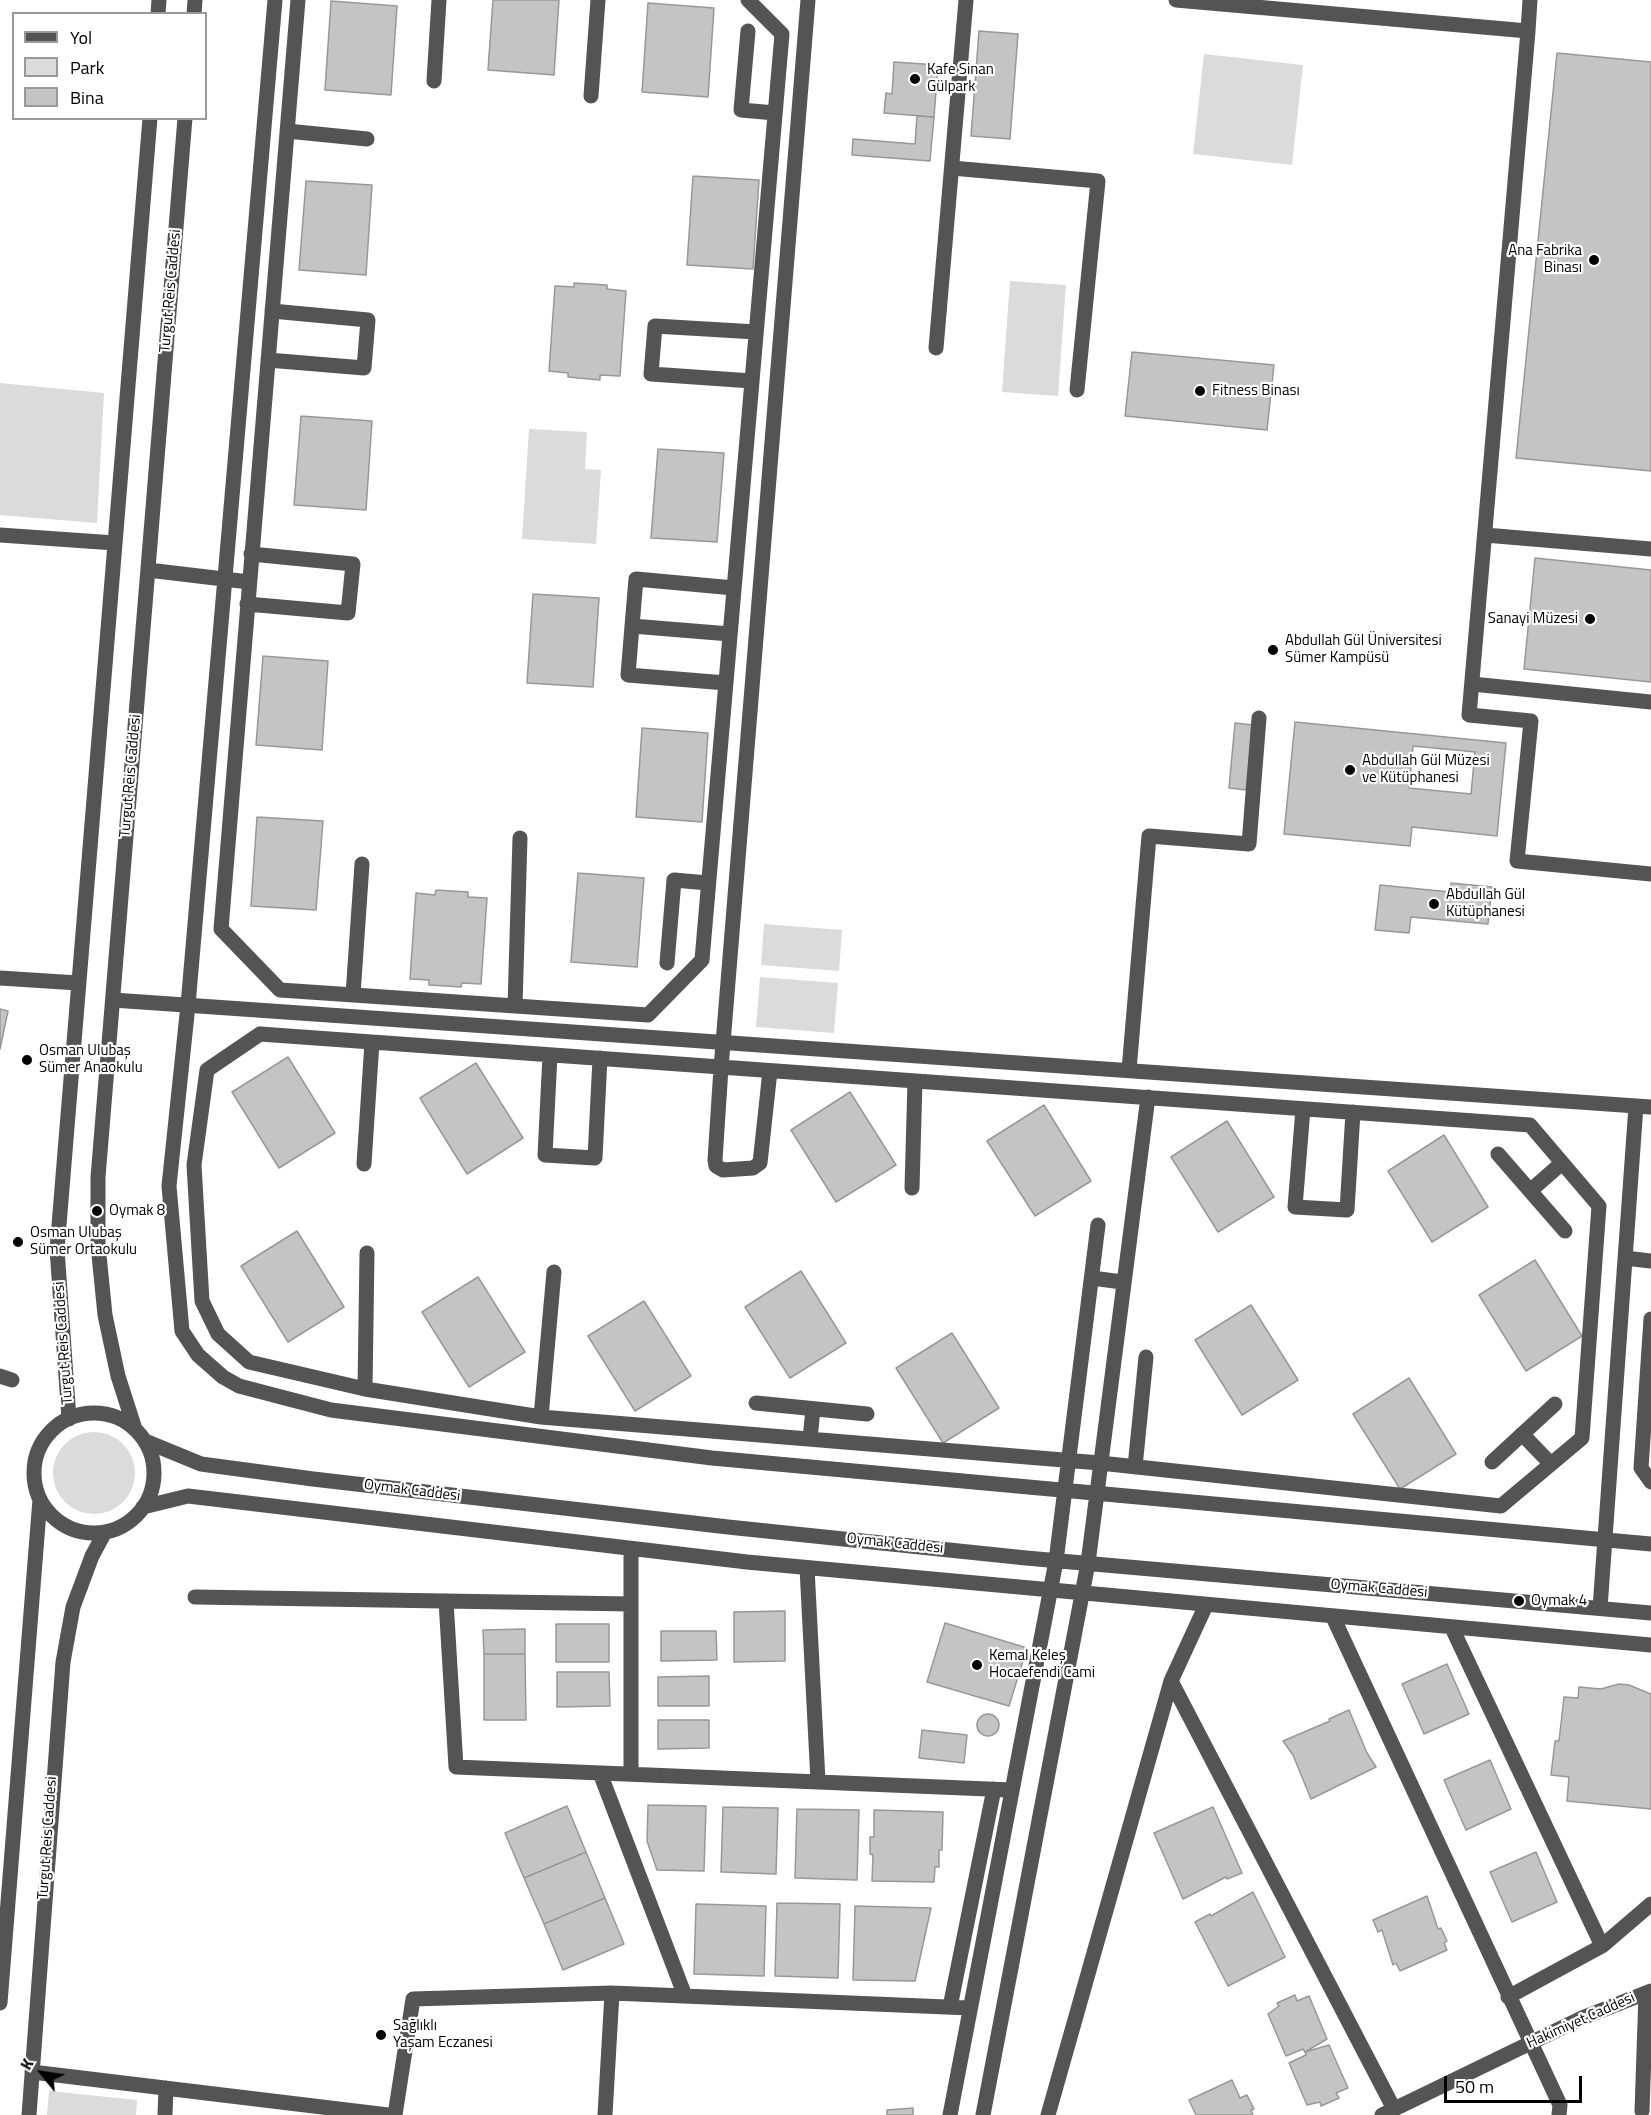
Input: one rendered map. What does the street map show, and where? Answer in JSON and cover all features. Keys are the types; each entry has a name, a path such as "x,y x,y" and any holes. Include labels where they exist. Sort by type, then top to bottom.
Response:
{"street":[{"path":"274,0 188,1005 169,1186 182,1331 198,1355 231,1381 257,1391 331,1410 712,1458 1096,1495 1651,1544"},
{"path":"298,0 221,929 280,990 648,1015 702,960 782,34 748,0"},
{"path":"434,81 439,0"},
{"path":"591,96 598,0"},
{"path":"770,1071 760,1163 753,1168 723,1170 716,1166 715,1160 721,1068 808,0"},
{"path":"936,348 966,0"},
{"path":"1176,0 1528,31"},
{"path":"1530,0 1468,715 1531,721 1517,861 1651,874"},
{"path":"748,31 741,110 775,113"},
{"name":"Turgut Reis Caddesi","path":"69,1419 57,1249 150,120"},
{"name":"Turgut Reis Caddesi","path":"140,1435 111,1349 98,1245 98,1177 185,120"},
{"path":"287,131 367,139"},
{"path":"952,168 1098,181 1077,390"},
{"path":"268,360 364,368 368,320 272,311"},
{"path":"752,381 651,375 654,326 756,332"},
{"path":"0,535 115,543"},
{"path":"1485,535 1651,549"},
{"path":"247,604 348,614 353,564 251,554"},
{"path":"148,570 249,582"},
{"path":"726,683 628,675 632,626 636,579 734,588"},
{"path":"632,626 730,634"},
{"path":"1472,684 1651,702"},
{"path":"1129,1070 1149,836 1249,844 1259,718"},
{"path":"515,1006 520,838"},
{"path":"353,995 362,864"},
{"path":"667,963 674,880 708,883"},
{"path":"0,978 78,983"},
{"path":"113,1000 1643,1107 1625,1258 1600,1608"},
{"path":"260,1034 372,1042 1530,1125 1599,1206 1582,1438 1501,1506 1100,1463 541,1417 365,1389 249,1362 227,1345 218,1334 206,1313 199,1288 194,1165 207,1070 260,1034"},
{"path":"364,1164 372,1042"},
{"path":"550,1055 545,1155 595,1158 600,1058"},
{"path":"912,1188 915,1081"},
{"path":"983,2115 1088,1563 1122,1282 1148,1097"},
{"path":"1303,1108 1295,1207 1347,1210 1353,1112"},
{"path":"1498,1154 1565,1231"},
{"path":"1530,1191 1562,1163"},
{"path":"950,2115 1056,1561 1098,1226"},
{"path":"365,1389 367,1253"},
{"path":"1625,1258 1651,1261"},
{"path":"541,1417 554,1272"},
{"path":"1092,1278 1122,1282"},
{"path":"1651,1319 1641,1468 1651,1482"},
{"path":"1135,1467 1146,1357"},
{"path":"756,1403 867,1414"},
{"path":"1492,1462 1555,1404"},
{"path":"810,1439 813,1408"},
{"path":"0,2003 7,1830 40,1499 35,1476 38,1453 51,1433 69,1419 92,1414 107,1415 122,1420 140,1435 154,1470 153,1486 143,1508 126,1524 105,1532 81,1532 67,1526 49,1512 40,1499"},
{"path":"1522,1434 1551,1464"},
{"name":"Oymak Caddesi","path":"140,1435 201,1464 313,1479 728,1527 1056,1561 1651,1614"},
{"name":"Oymak Caddesi","path":"143,1508 188,1496 807,1568 1651,1645"},
{"name":"Turgut Reis Caddesi","path":"28,2115 54,1751 67,1634 82,1580 105,1532"},
{"path":"631,1549 631,1774"},
{"path":"807,1568 818,1781"},
{"path":"195,1597 632,1604"},
{"path":"446,1601 456,1767 1012,1790"},
{"path":"1048,2115 1171,1681 1206,1605"},
{"path":"1333,1617 1560,2105 1559,2115"},
{"path":"1452,1628 1602,1946"},
{"path":"1171,1681 1388,2112"},
{"path":"600,1773 685,1996"},
{"path":"950,2007 994,1789"},
{"path":"1508,1997 1602,1946 1651,1904"},
{"path":"1643,2112 1649,1992"},
{"name":"Hakimiyet Caddesi","path":"1388,2112 1582,2018 1649,1992"},
{"path":"395,2115 413,1999 612,1993 970,2008"},
{"path":"605,2115 612,1993"},
{"path":"32,2072 388,2115"},
{"path":"165,2115 166,2088"}],"green space":[{"path":"1204,54 1303,65 1292,165 1193,154"},
{"path":"1010,281 1066,285 1058,396 1002,392"},
{"path":"0,383 104,393 97,523 0,515"},
{"path":"529,429 587,432 585,469 601,470 596,544 522,539"},
{"path":"764,924 842,930 839,971 761,965"},
{"path":"760,977 838,983 834,1033 756,1027"},
{"path":"94,1432 110,1435 123,1444 132,1457 135,1473 132,1489 123,1502 110,1511 94,1514 78,1511 65,1502 56,1489 53,1473 56,1457 65,1444 78,1435"},
{"path":"49,2091 137,2100 136,2115 47,2115"}],"building":[{"path":"493,0 559,0 554,75 488,70"},
{"path":"331,1 397,6 391,95 325,90"},
{"path":"648,3 714,8 708,97 642,92"},
{"path":"979,31 1018,34 1010,139 971,136"},
{"name":"Ana Fabrika Binası","path":"1557,53 1651,62 1651,471 1516,458"},
{"name":"Kafe Sinan Gülpark","path":"894,62 938,65 934,117 884,113 886,93 892,94"},
{"name":"Kafe Sinan Gülpark","path":"917,116 934,117 930,161 852,155 853,139 915,144"},
{"path":"693,176 759,180 753,269 687,265"},
{"path":"306,181 372,185 366,275 299,270"},
{"path":"574,283 607,285 607,289 626,291 620,376 600,375 600,380 568,377 568,373 549,371 555,286 574,287"},
{"name":"Fitness Binası","path":"1132,352 1274,365 1267,430 1125,416"},
{"path":"301,416 372,421 366,510 294,505"},
{"path":"658,449 724,453 717,542 651,538"},
{"name":"Sanayi Müzesi","path":"1535,558 1651,570 1651,682 1524,669"},
{"path":"533,594 599,598 593,687 527,683"},
{"path":"263,656 328,661 322,750 256,745"},
{"name":"Abdullah Gül Müzesi ve Kütüphanesi","path":"1295,722 1506,743 1497,836 1412,827 1410,846 1284,834","holes":["1413,746 1475,752 1471,794 1409,788"]},
{"path":"1235,723 1253,725 1246,790 1229,788"},
{"path":"642,728 708,733 702,822 636,817"},
{"path":"257,817 323,821 316,910 251,906"},
{"path":"578,873 644,878 637,967 571,962"},
{"name":"Abdullah Gül Kütüphanesi","path":"1451,883 1492,887 1488,924 1411,917 1409,933 1375,930 1380,885 1450,892"},
{"path":"436,890 468,892 468,897 487,898 481,984 462,983 461,987 429,985 429,980 410,979 416,893 435,895"},
{"path":"0,1009 8,1011 0,1049"},
{"path":"288,1057 335,1133 279,1168 232,1092"},
{"path":"476,1063 523,1138 467,1174 420,1098"},
{"path":"850,1092 896,1165 836,1202 791,1130"},
{"path":"1044,1105 1091,1181 1035,1216 987,1141"},
{"path":"1227,1121 1274,1197 1218,1232 1171,1157"},
{"path":"1444,1135 1488,1207 1432,1242 1388,1171"},
{"path":"297,1231 344,1307 288,1342 241,1266"},
{"path":"1535,1260 1582,1336 1526,1371 1479,1295"},
{"path":"801,1271 846,1343 790,1378 745,1307"},
{"path":"478,1277 525,1352 469,1387 422,1312"},
{"path":"644,1301 691,1376 635,1411 588,1336"},
{"path":"1251,1305 1298,1380 1242,1415 1195,1340"},
{"path":"952,1333 999,1408 943,1443 896,1368"},
{"path":"1409,1378 1456,1454 1400,1489 1353,1414"},
{"path":"785,1611 785,1661 734,1662 734,1612"},
{"name":"Kemal Keleş Hocaefendi Cami","path":"945,1623 1027,1648 1009,1706 927,1682"},
{"path":"556,1624 609,1624 609,1662 556,1662"},
{"path":"525,1629 525,1654 484,1654 483,1630"},
{"path":"661,1631 716,1631 717,1660 661,1661"},
{"path":"484,1654 525,1654 526,1720 484,1720"},
{"path":"1447,1664 1469,1714 1424,1734 1402,1684"},
{"path":"557,1672 609,1672 610,1706 557,1707"},
{"path":"709,1676 709,1706 658,1706 658,1677"},
{"path":"1619,1684 1629,1685 1651,1694 1651,1809 1567,1801 1569,1777 1551,1775 1555,1741 1559,1741 1564,1697 1578,1698 1579,1687 1601,1689"},
{"path":"1349,1710 1367,1753 1376,1767 1311,1799 1293,1755 1283,1741 1330,1721 1329,1719"},
{"path":"988,1714 996,1717 999,1725 996,1733 988,1736 980,1733 977,1725 980,1717"},
{"path":"658,1720 709,1720 709,1748 658,1749"},
{"path":"922,1730 967,1735 964,1763 919,1758"},
{"path":"1490,1760 1511,1809 1466,1830 1444,1780"},
{"path":"648,1805 706,1806 704,1871 657,1870 647,1841"},
{"path":"567,1806 586,1852 524,1878 505,1833"},
{"path":"723,1807 778,1808 776,1874 721,1872"},
{"path":"1213,1807 1242,1873 1227,1879 1226,1877 1183,1899 1154,1833"},
{"path":"797,1809 859,1810 857,1880 795,1878"},
{"path":"874,1810 943,1812 942,1850 939,1850 939,1867 935,1867 934,1882 872,1881 873,1855 870,1854 870,1837 874,1837"},
{"path":"586,1852 605,1898 544,1924 524,1878"},
{"path":"1536,1852 1557,1902 1512,1922 1490,1872"},
{"path":"1253,1892 1285,1957 1228,1986 1195,1922 1210,1914 1211,1916"},
{"path":"1427,1896 1438,1929 1441,1928 1447,1941 1444,1943 1447,1950 1400,1971 1396,1963 1393,1965 1382,1930 1378,1932 1373,1920"},
{"path":"605,1898 624,1944 563,1970 544,1924"},
{"path":"777,1903 840,1904 838,1978 775,1976"},
{"path":"696,1904 766,1906 764,1976 694,1974"},
{"path":"855,1906 931,1908 915,1981 853,1980"},
{"path":"1295,1995 1297,2001 1309,1996 1327,2039 1305,2052 1303,2049 1286,2056 1268,2014 1279,2006 1277,2003"},
{"path":"1329,2045 1348,2088 1336,2093 1339,2098 1321,2106 1320,2102 1307,2105 1289,2063 1306,2055 1305,2052"},
{"path":"1232,2080 1240,2098 1247,2095 1254,2109 1251,2110 1253,2115 1196,2115 1189,2100"},
{"path":"913,2108 913,2115 887,2115 887,2110"}],"place":[{"name":"Kafe Sinan Gülpark","path":"915,79"},
{"name":"Ana Fabrika Binası","path":"1594,260"},
{"name":"Fitness Binası","path":"1200,391"},
{"name":"Sanayi Müzesi","path":"1590,619"},
{"name":"Abdullah Gül Üniversitesi Sümer Kampüsü","path":"1273,650"},
{"name":"Abdullah Gül Müzesi ve Kütüphanesi","path":"1350,770"},
{"name":"Abdullah Gül Kütüphanesi","path":"1434,904"},
{"name":"Osman Ulubaş Sümer Anaokulu","path":"27,1060"},
{"name":"Oymak 8","path":"97,1211"},
{"name":"Osman Ulubaş Sümer Ortaokulu","path":"18,1242"},
{"name":"Oymak 4","path":"1519,1601"},
{"name":"Kemal Keleş Hocaefendi Cami","path":"977,1665"},
{"name":"Sağlıklı Yaşam Eczanesi","path":"381,2035"}]}
